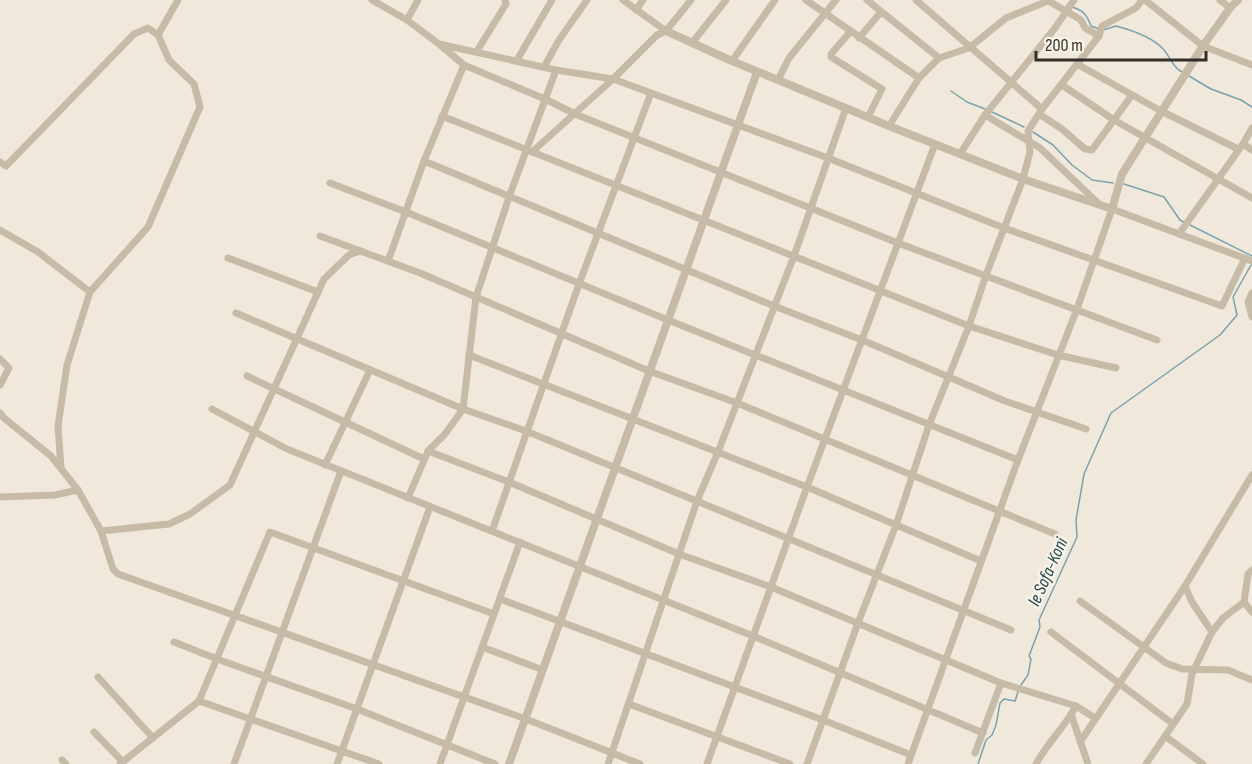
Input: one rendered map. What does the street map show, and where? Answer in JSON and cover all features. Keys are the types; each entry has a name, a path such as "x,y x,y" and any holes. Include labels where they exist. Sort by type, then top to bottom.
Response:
{"street":[{"path":"158,35 178,0"},
{"path":"372,0 407,20 464,65 545,99 574,114 810,209 1157,340"},
{"path":"407,20 417,0"},
{"path":"477,51 506,4 506,0"},
{"path":"517,60 552,0"},
{"path":"544,67 559,40 587,0"},
{"path":"439,44 556,70 613,79 828,158 1004,228 1222,306 1249,259 1023,179 732,62 666,31 623,0"},
{"path":"636,10 643,0"},
{"path":"529,151 613,79 657,35 666,31 691,0"},
{"path":"692,43 726,0"},
{"path":"732,62 775,0"},
{"path":"806,0 919,78"},
{"path":"778,80 789,58 836,0"},
{"path":"867,0 939,58"},
{"path":"916,0 1041,112 1089,151 1132,95"},
{"path":"889,126 919,78 939,58 969,48 1006,18 1047,0 1070,6 1085,28 1100,32"},
{"path":"807,764 896,525 929,425 969,326 1023,179 1030,152 1028,131 1100,32 1144,0 1203,46 1252,65"},
{"path":"1220,0 1230,8"},
{"path":"908,764 999,511 1077,309 1122,174 1203,46 1238,0"},
{"path":"960,154 987,112 1070,6"},
{"path":"859,38 881,12"},
{"path":"0,162 6,166 134,33 148,28 158,35 169,60 194,84 200,108 148,227 90,292 66,365 58,426 61,468"},
{"path":"850,32 831,54 831,57 832,60 882,88 868,117"},
{"path":"1077,63 1161,111 1240,147 1252,150"},
{"path":"388,261 424,161 464,65"},
{"path":"408,498 428,451 445,434 463,409 476,297 508,197 529,151 556,70"},
{"path":"509,764 757,72"},
{"path":"1062,85 1144,138 1252,198"},
{"path":"492,531 561,333 651,93"},
{"path":"608,764 696,501 718,452 794,256 846,108"},
{"path":"987,112 1040,148 1099,204"},
{"path":"442,116 969,326 1058,355 1116,368"},
{"path":"1179,234 1252,128"},
{"path":"707,764 935,144"},
{"path":"424,161 1037,413 1086,429"},
{"path":"330,183 1018,460"},
{"path":"0,230 38,252 90,292"},
{"path":"320,236 388,261 650,371 825,439 1055,534"},
{"path":"101,531 169,524 190,514 230,485 324,279 349,255 360,250"},
{"path":"228,258 318,292"},
{"path":"1252,293 1248,302 1252,316"},
{"path":"236,313 463,409 526,431 1011,630"},
{"path":"469,355 807,487 981,561"},
{"path":"0,359 9,368 0,386"},
{"path":"325,465 370,369"},
{"path":"247,376 424,459"},
{"path":"213,409 287,449 325,465 580,565 983,733"},
{"path":"0,413 3,418 51,456 78,490 101,531 113,569 118,574 526,719 640,764"},
{"path":"428,451 679,554 771,587 1001,683 1076,706 1095,718"},
{"path":"234,764 340,471"},
{"path":"1080,742 1185,586 1252,475"},
{"path":"0,497 55,495 78,490"},
{"path":"337,764 430,507"},
{"path":"94,732 122,763 199,701 270,532 494,614"},
{"path":"440,764 520,542"},
{"path":"1146,764 1187,704 1195,669 1212,632 1223,618 1244,602 1248,574 1252,570"},
{"path":"1185,586 1192,602 1212,632"},
{"path":"500,598 911,755"},
{"path":"1080,601 1166,663 1182,669 1228,670 1252,680"},
{"path":"1244,602 1252,612"},
{"path":"1051,632 1173,724"},
{"path":"174,642 357,709 495,764"},
{"path":"482,647 543,669"},
{"path":"98,677 153,738"},
{"path":"975,753 1001,683"},
{"path":"199,701 380,764"},
{"path":"629,705 790,764"},
{"path":"1036,764 1044,749 1076,706"},
{"path":"1071,714 1088,764"},
{"path":"1165,736 1203,764"}],"waterway":[{"path":"1072,7 1082,11 1091,26 1099,29"},
{"path":"1103,30 1116,26 1148,38 1160,46 1182,72"},
{"path":"1189,76 1211,89 1241,100 1252,107"},
{"path":"951,91 967,102 985,109"},
{"path":"992,112 1024,127"},
{"path":"1033,132 1053,145 1072,165 1092,180 1113,183"},
{"path":"1124,184 1164,197 1180,220 1185,223"},
{"path":"1190,225 1252,256"},
{"name":"le Sofa-Koni","path":"1021,685 1028,675 1031,659 1029,656 1040,627 1039,620 1077,537 1076,520 1084,474 1111,413 1220,335 1237,315 1233,297 1251,265"},
{"name":"le Sofa-Koni","path":"978,764 986,740 992,735 996,725 1000,703 1004,699 1015,701 1018,692"}]}
